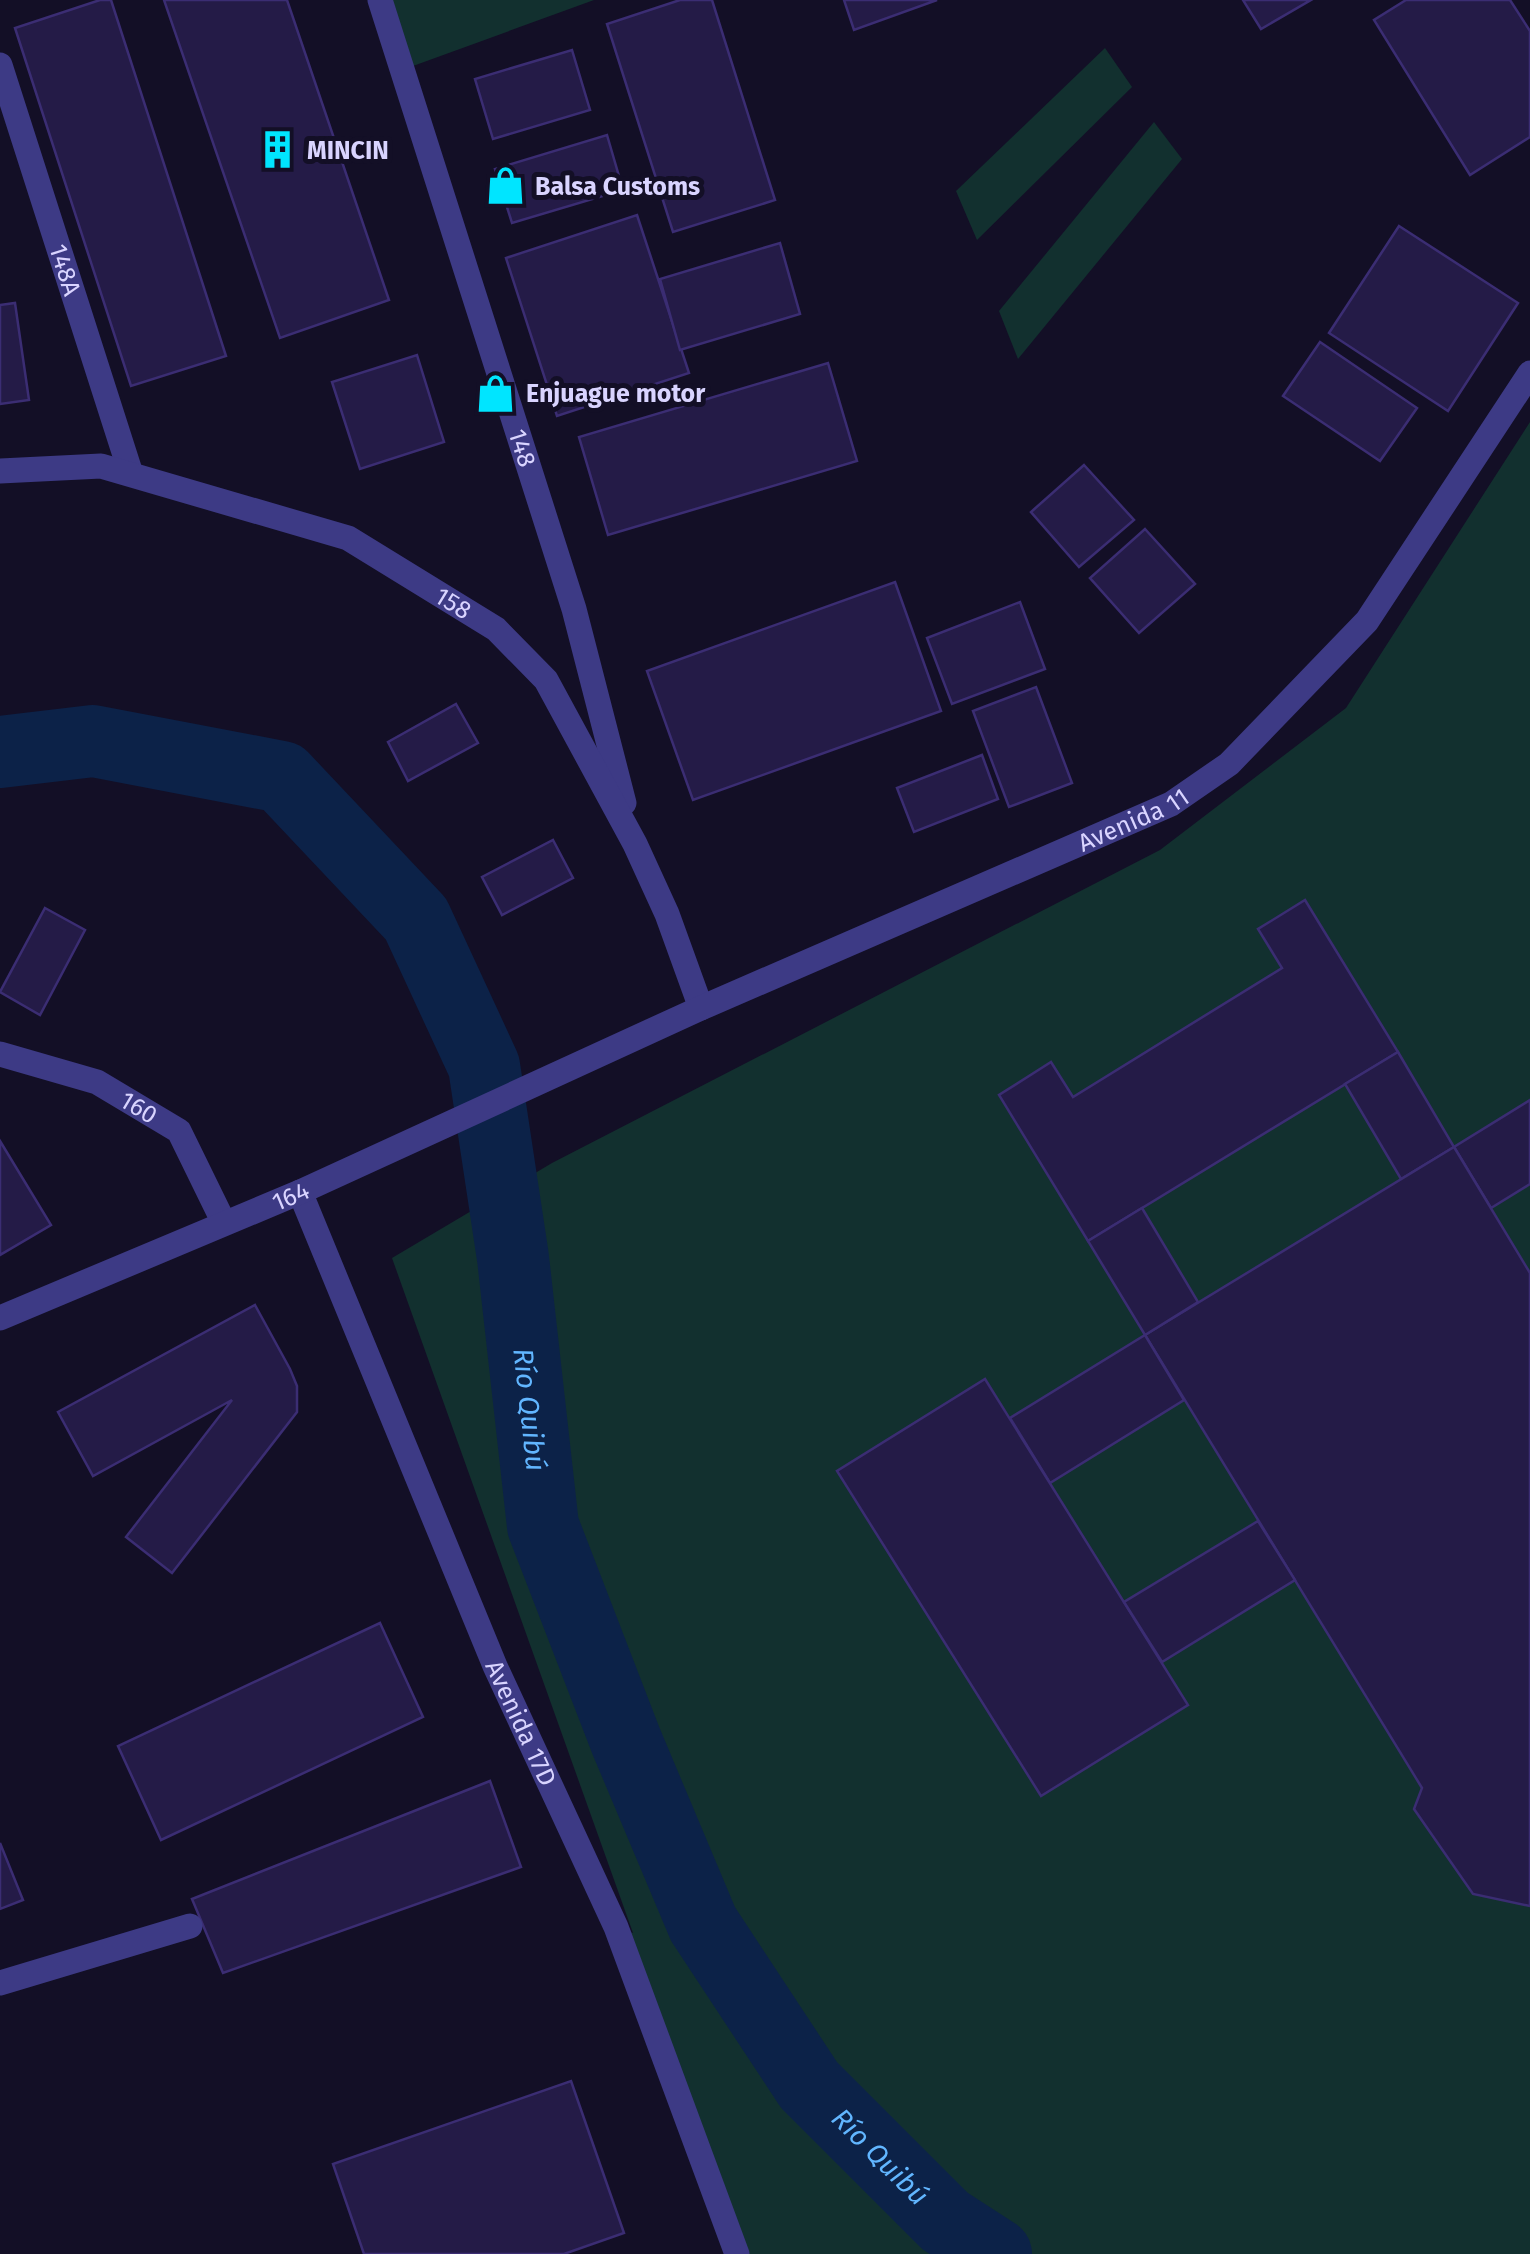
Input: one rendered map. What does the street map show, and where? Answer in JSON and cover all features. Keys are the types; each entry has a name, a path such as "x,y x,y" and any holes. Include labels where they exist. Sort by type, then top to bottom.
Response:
{"street":[{"name":"148","path":"380,0 574,609 635,844"},
{"name":"148A","path":"0,66 131,474"},
{"name":"Avenida 11","path":"579,1066 701,1008 1171,804 1229,764 1367,621 1530,373"},
{"name":"158","path":"0,472 101,466 348,538 496,629 546,680 635,844 667,914 701,1008"},
{"name":"160","path":"0,1054 97,1082 179,1130 224,1223"},
{"name":"164","path":"0,1318 300,1192 579,1066"},
{"name":"Avenida 17D","path":"300,1192 495,1666 616,1927 738,2254"},
{"path":"0,1983 190,1926"}],"green space":[{"path":"380,0 594,0 402,70"},
{"path":"1105,48 1132,87 977,240 956,191"},
{"path":"1154,122 1182,159 1018,359 999,311"},
{"path":"1530,422 1530,2254 737,2254 616,1927 633,1933 392,1258 552,1163 1160,850 1346,708"}],"building":[{"path":"100,0 111,0 226,356 131,386 15,28"},
{"name":"MINCIN","path":"164,0 287,0 389,300 280,338"},
{"path":"680,0 712,0 775,200 673,232 607,24"},
{"path":"844,0 937,0 854,30"},
{"path":"1243,0 1311,0 1261,29"},
{"path":"1406,0 1510,0 1530,31 1530,137 1470,175 1374,20"},
{"path":"572,50 590,110 493,139 475,79"},
{"path":"607,135 623,190 512,223 495,169"},
{"path":"637,215 689,373 557,416 506,258"},
{"path":"1399,226 1518,303 1448,411 1329,333"},
{"path":"780,243 800,314 680,350 660,279"},
{"path":"15,303 29,400 0,404 0,305"},
{"path":"1320,342 1417,408 1380,461 1283,396"},
{"path":"417,355 444,442 360,469 332,382"},
{"path":"828,363 857,461 608,535 579,437"},
{"path":"1084,465 1134,520 1079,567 1031,512"},
{"path":"1145,529 1195,584 1139,633 1090,578"},
{"path":"895,582 941,711 693,800 647,671"},
{"path":"1020,602 1045,669 952,704 927,638"},
{"path":"1036,687 1072,783 1009,807 973,711"},
{"path":"456,704 478,743 408,781 388,742"},
{"path":"982,755 998,799 914,832 897,788"},
{"path":"553,840 573,878 502,915 482,877"},
{"path":"1305,900 1398,1052 1088,1241 999,1095 1051,1062 1073,1097 1282,968 1258,929"},
{"path":"45,908 85,930 40,1015 0,992"},
{"path":"1398,1052 1454,1147 1401,1179 1345,1084"},
{"path":"1530,1100 1530,1184 1491,1208 1454,1147"},
{"path":"0,1141 51,1225 0,1255"},
{"path":"1454,1147 1530,1273 1530,1906 1473,1894 1414,1809 1422,1788 1145,1335"},
{"path":"1142,1208 1198,1302 1145,1335 1088,1241"},
{"path":"255,1305 297,1386 297,1412 172,1573 126,1537 232,1400 93,1476 58,1412"},
{"path":"1145,1335 1184,1400 1050,1483 1010,1418"},
{"path":"985,1379 1188,1705 1041,1796 837,1471"},
{"path":"1258,1521 1295,1580 1162,1662 1124,1602"},
{"path":"380,1623 423,1717 161,1840 118,1746"},
{"path":"490,1781 521,1867 223,1973 192,1899"},
{"path":"0,1843 23,1900 0,1909"},
{"path":"571,2081 624,2233 564,2254 364,2254 333,2164"}],"waterway":[{"name":"Río Quibú","path":"0,752 93,741 282,777 416,919 484,1066 513,1258 543,1526 626,1741 703,1924 809,2085 945,2221 996,2254"}],"place":[{"name":"MINCIN","path":"277,150"},
{"name":"Balsa Customs","path":"505,186"},
{"name":"Enjuague motor","path":"496,393"}]}
